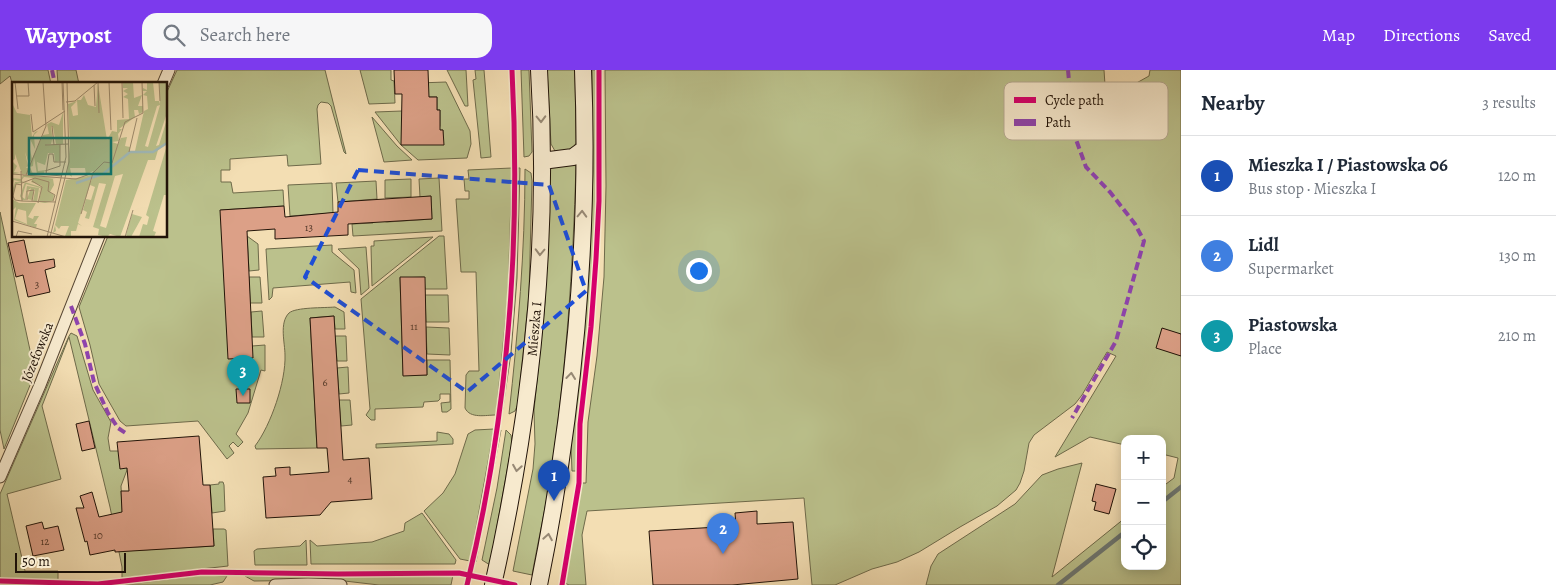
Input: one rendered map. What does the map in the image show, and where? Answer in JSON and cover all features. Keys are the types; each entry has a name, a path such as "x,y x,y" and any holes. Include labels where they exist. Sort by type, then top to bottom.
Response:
{"street":[{"path":"164,82 169,70"},
{"name":"Mieszka I","path":"493,585 512,495 533,354 540,264 542,161 539,70"},
{"path":"539,585 559,471 580,274 584,149 584,70"},
{"path":"542,161 573,157 584,149"},
{"name":"Józefowska","path":"0,477 40,385 98,238"},
{"path":"275,585 340,585"}],"highlighted area":[{"path":"358,170 549,185 586,291 467,392 305,277"}],"green space":[{"path":"0,70 48,70 51,82 12,83 10,76 0,84"},
{"path":"57,70 76,70 79,82 58,82"},
{"path":"177,70 325,70 346,154 331,106 328,103 321,102 317,109 321,164 288,166 287,155 230,159 230,170 221,170 221,182 231,182 233,193 283,190 284,206 221,210 252,346 265,345 265,371 261,370 248,413 236,434 243,442 238,447 233,442 229,446 234,453 227,459 198,421 126,426 120,421 99,384 79,307 107,238 168,238 168,90"},
{"path":"360,70 391,70 391,80 394,81 395,103 369,104"},
{"path":"447,70 466,70 468,106 465,106"},
{"path":"475,70 484,70 491,157 481,158 473,80 476,79"},
{"path":"521,70 529,70 532,152 529,156 524,157"},
{"path":"547,70 575,70 576,143 573,148 561,152 555,151 551,144"},
{"path":"592,70 596,70 597,98 595,237 592,293 578,426 577,471 572,471 571,447 590,254 593,171"},
{"path":"605,70 1104,70 1105,82 1004,82 1004,140 1168,140 1168,82 1138,82 1149,76 1150,70 1181,70 1181,585 926,585 931,566 938,554 1015,504 1042,475 1082,463 1052,577 1121,521 1121,570 1166,570 1166,484 1174,478 1178,458 1166,455 1166,435 1121,435 1121,444 1090,437 1055,457 1116,356 1107,352 1075,404 1034,435 1029,443 1024,471 1016,490 997,506 919,552 897,562 872,569 835,585 812,585 804,498 587,511 582,535 586,585 569,585 565,583 581,483 586,483 588,422 597,356 604,277 606,186"},
{"path":"446,82 470,131 471,144 467,158 418,160 401,145 375,112 402,111 443,144 443,130 438,130 440,126 440,110 437,110 437,97 418,97 418,83"},
{"path":"372,117 397,146 412,160 384,162"},
{"path":"576,166 573,243 561,397 549,486 532,575 513,571 533,469 535,444 534,410 545,302 550,170 552,167"},
{"path":"512,168 508,296 496,415 474,415 465,408 466,375 469,371 479,371 476,272 461,272 456,199 469,199 469,191 465,191 464,179 469,179 468,170"},
{"path":"518,168 520,168 517,278 511,353 502,414 515,282"},
{"path":"525,169 531,173 532,181 529,294 518,404 515,411 509,414 520,292"},
{"path":"439,178 442,231 353,236 352,224 373,223 373,219 387,222 432,219 431,196 420,197 419,179"},
{"path":"411,179 411,197 385,198 385,180"},
{"path":"376,181 377,199 338,202 336,183"},
{"path":"332,183 333,213 290,216 288,185"},
{"path":"0,212 35,373 4,449 0,430"},
{"path":"247,236 258,244 259,270 249,271"},
{"path":"439,236 444,236 447,289 425,289 424,277 400,278 403,375 427,375 427,360 450,360 451,409 447,412 442,412 441,403 450,402 450,394 440,394 438,401 424,402 423,407 375,409 375,420 371,420 366,415 370,409 361,299"},
{"path":"433,237 372,286 371,246 374,246 374,241"},
{"path":"332,245 332,252 354,270 356,293 351,292 350,282 273,288 272,297 269,300 266,249"},
{"path":"366,247 369,288 361,295 359,269 338,249"},
{"path":"249,277 260,277 262,303 250,303"},
{"path":"425,295 448,295 449,322 426,322"},
{"path":"335,307 344,312 345,329 335,329 334,316 310,318 317,448 256,449 255,446 272,415 283,377 285,355 283,328 286,317 293,311"},
{"path":"262,311 264,337 252,337 251,312"},
{"path":"426,327 449,328 450,355 427,354"},
{"path":"71,333 77,336 93,390 111,422 108,438 110,451 126,451 127,470 121,486 124,551 214,546 213,529 224,529 226,530 228,566 122,578 122,567 110,507 69,337 42,406 61,479 7,494 25,571 58,571 58,580 0,578 0,494 69,336"},
{"path":"335,336 346,336 347,361 337,361"},
{"path":"348,367 349,393 339,394 337,368"},
{"path":"339,400 350,400 352,425 341,426"},
{"path":"494,429 470,561 460,559 424,511 443,493 455,474 468,434 475,430"},
{"path":"499,429 501,430 476,562 474,562"},
{"path":"506,430 511,435 512,443 490,565 482,560 497,488"},
{"path":"437,432 449,434 453,439 453,444 376,448 376,444 437,441"},
{"path":"219,482 223,482 224,485 225,511 212,513 210,485 219,484"},
{"path":"422,513 456,560 455,564 311,564 310,540 317,546 372,542 404,531 405,523"},
{"path":"306,540 307,565 255,565 254,551 257,549 300,546"},
{"path":"203,575 227,576 223,582 210,585 122,585"},
{"path":"453,575 451,585 379,585 336,580 254,581 245,576"}],"building":[{"path":"394,70 428,70 429,97 437,97 437,110 440,110 440,130 443,130 444,145 401,145 402,94 395,94"},
{"path":"431,196 432,219 348,224 348,235 275,239 275,229 247,231 253,358 228,359 220,210 284,206 285,217 338,212 338,202"},
{"path":"24,240 29,263 54,259 55,267 45,270 50,292 28,297 23,275 16,277 8,243"},
{"path":"400,277 425,277 427,375 403,376"},
{"path":"334,316 343,460 369,458 372,499 331,502 320,515 266,518 263,477 276,476 275,468 290,467 290,475 329,472 327,448 317,448 310,318"},
{"path":"1162,328 1181,334 1181,356 1156,348"},
{"path":"236,389 250,389 250,403 237,403"},
{"path":"89,421 95,448 82,451 76,424"},
{"path":"199,436 203,485 210,485 214,546 115,552 115,550 90,555 76,508 84,508 80,496 92,492 99,517 122,512 121,491 129,491 127,468 120,469 117,442"},
{"path":"1096,484 1116,489 1109,514 1094,510 1096,502 1092,501"},
{"path":"757,511 757,524 793,522 798,579 732,585 653,585 649,531 736,526 735,513"},
{"path":"42,522 44,529 58,526 64,550 33,556 26,526"}],"waterway":[{"path":"1166,499 1181,487"},
{"path":"1058,585 1121,535"}],"marked path":[{"path":"52,70 55,82"},
{"path":"1068,70 1069,82"},
{"path":"1072,418 1116,341 1144,241 1135,224 1110,192 1086,167 1076,140"},
{"path":"71,306 85,344 94,382 108,413 118,428 127,434"}],"cycle path":[{"path":"467,585 493,458 502,394 508,329 513,265 515,200 512,70"},
{"path":"562,585 579,483 580,424 591,327 596,259 599,201 599,70"},
{"path":"0,581 98,584 202,572 459,573 515,585"}],"place":[{"name":"Piastowska","path":"243,396"},
{"name":"Mieszka I / Piastowska 06","path":"554,501"},
{"name":"Lidl","path":"723,554"}]}
